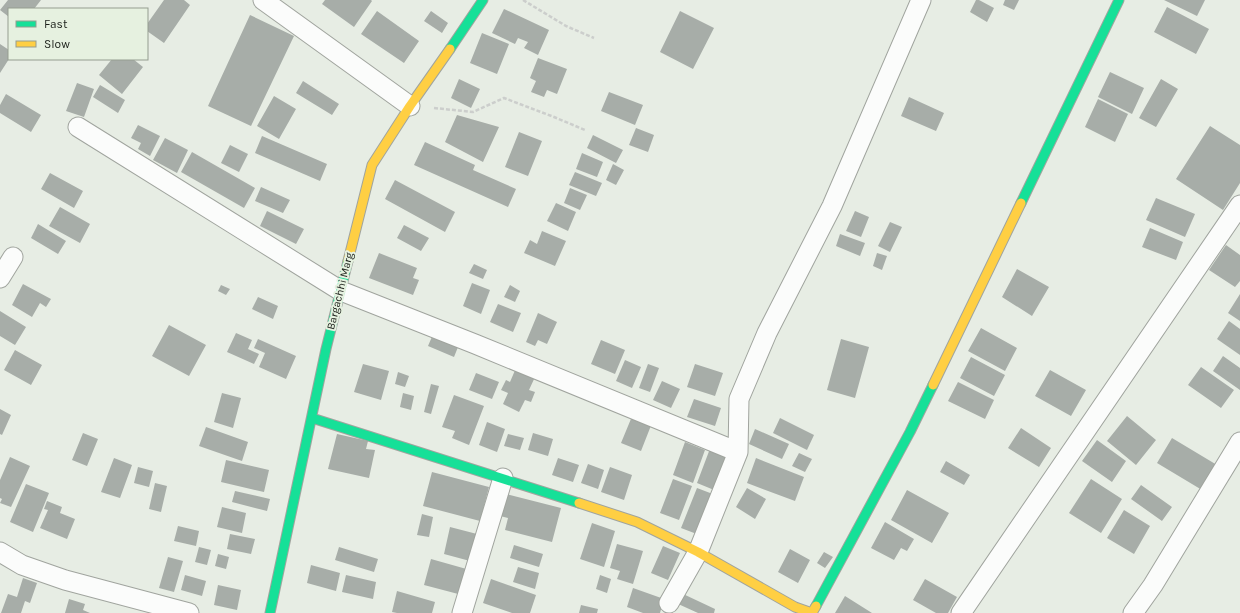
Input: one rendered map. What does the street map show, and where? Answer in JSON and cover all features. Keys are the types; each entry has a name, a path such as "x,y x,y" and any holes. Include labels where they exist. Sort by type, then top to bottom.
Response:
{"street":[{"path":"263,0 410,106"},
{"name":"Bargachhi Marg","path":"270,613 326,349 372,165 410,106 483,0"},
{"path":"669,603 698,552 738,452 739,399 767,334 832,206 921,0"},
{"path":"312,418 637,522 698,552 795,607 812,613 910,432 1119,0"},
{"path":"78,127 340,291 475,344 738,452"},
{"path":"962,613 1240,204"},
{"path":"0,278 13,257"},
{"path":"1133,613 1153,585 1240,442"},
{"path":"462,613 503,478"},
{"path":"0,552 22,565 65,580 189,613"}],"path":[{"path":"523,0 566,26 594,38"},
{"path":"410,106 474,112 504,98 585,130"}],"building":[{"path":"8,0 41,0 35,8 8,8 8,16 0,10"},
{"path":"164,0 184,0 190,5 164,43 148,32 148,23"},
{"path":"325,0 372,1 354,27 322,4"},
{"path":"976,0 979,0 994,8 987,22 970,12"},
{"path":"1005,0 1019,0 1014,10 1003,5"},
{"path":"1164,0 1205,0 1197,16"},
{"path":"1167,7 1209,29 1196,54 1154,32"},
{"path":"504,9 549,30 538,55 524,48 528,42 518,38 515,44 492,33"},
{"path":"377,11 419,41 404,63 361,34"},
{"path":"431,11 448,23 442,33 424,21"},
{"path":"680,11 714,28 693,69 660,52"},
{"path":"250,15 294,36 251,126 208,106"},
{"path":"482,33 509,44 497,74 470,63"},
{"path":"0,44 8,49 8,60 0,73"},
{"path":"538,58 567,69 557,94 547,90 544,97 531,92 536,81 530,78"},
{"path":"111,60 134,60 143,67 122,94 99,75"},
{"path":"1110,72 1144,88 1132,114 1098,97"},
{"path":"459,79 480,89 471,108 451,98"},
{"path":"1161,79 1178,89 1156,127 1139,118"},
{"path":"303,81 339,104 332,115 296,93"},
{"path":"77,83 94,89 84,117 66,111"},
{"path":"100,85 125,100 118,113 93,97"},
{"path":"609,92 643,105 635,125 601,111"},
{"path":"6,94 41,115 31,132 0,113 0,105"},
{"path":"274,96 296,109 279,139 257,126"},
{"path":"909,97 944,113 936,131 901,116"},
{"path":"1098,99 1128,114 1115,142 1085,127"},
{"path":"457,115 499,127 483,162 445,142"},
{"path":"138,125 160,136 150,156 138,149 141,143 131,138"},
{"path":"1210,126 1240,145 1240,183 1223,210 1176,179"},
{"path":"636,128 654,135 648,152 629,145"},
{"path":"519,132 542,141 528,176 505,167"},
{"path":"593,135 623,150 616,163 587,148"},
{"path":"262,136 327,164 320,181 255,153"},
{"path":"165,138 188,150 177,173 153,160"},
{"path":"425,142 475,165 473,170 516,189 508,207 414,165"},
{"path":"230,145 248,154 239,172 221,163"},
{"path":"192,152 255,188 244,208 181,172"},
{"path":"582,153 603,162 597,177 576,169"},
{"path":"613,164 624,170 616,185 606,180"},
{"path":"575,172 602,183 596,196 569,185"},
{"path":"50,173 83,191 74,208 41,189"},
{"path":"395,180 455,212 445,232 385,199"},
{"path":"261,187 290,200 283,213 255,201"},
{"path":"570,188 587,195 580,210 564,203"},
{"path":"1156,198 1195,214 1185,237 1146,220"},
{"path":"556,203 576,212 568,231 547,221"},
{"path":"60,207 90,224 80,243 49,226"},
{"path":"267,211 304,229 296,244 260,226"},
{"path":"855,211 869,217 861,237 846,231"},
{"path":"890,222 902,227 890,252 878,246"},
{"path":"38,224 66,241 58,254 31,238"},
{"path":"404,225 429,238 421,251 397,238"},
{"path":"1150,228 1183,242 1176,260 1142,247"},
{"path":"542,231 566,241 555,266 524,253 530,240 537,244"},
{"path":"840,234 865,243 860,256 836,246"},
{"path":"1226,245 1240,255 1240,281 1235,287 1209,270"},
{"path":"379,253 417,268 413,278 419,280 413,295 369,278"},
{"path":"877,253 887,256 882,270 873,266"},
{"path":"474,264 487,270 483,279 469,273"},
{"path":"1017,269 1049,287 1032,316 1002,297"},
{"path":"472,283 490,290 481,314 463,306"},
{"path":"23,284 51,299 46,307 40,303 32,317 12,305"},
{"path":"221,285 230,289 226,295 218,291"},
{"path":"510,285 520,291 515,302 504,297"},
{"path":"1240,294 1240,321 1228,313"},
{"path":"258,297 278,306 273,319 252,309"},
{"path":"498,304 521,313 513,332 490,322"},
{"path":"0,311 26,327 15,345 0,336"},
{"path":"538,313 557,322 547,344 538,340 535,346 526,342"},
{"path":"1229,321 1240,329 1240,355 1217,339"},
{"path":"169,325 206,345 189,376 152,356"},
{"path":"981,328 1017,348 1005,371 968,351"},
{"path":"434,332 460,342 454,357 428,346"},
{"path":"236,333 252,340 248,349 259,354 254,364 227,352"},
{"path":"258,339 296,356 286,379 259,367 265,353 254,348"},
{"path":"841,339 869,347 855,398 827,390"},
{"path":"601,340 625,350 615,374 591,364"},
{"path":"15,350 42,365 31,385 4,370"},
{"path":"1223,356 1240,368 1240,390 1213,371"},
{"path":"971,357 1005,375 994,396 960,378"},
{"path":"625,360 641,367 632,388 616,381"},
{"path":"363,364 389,371 381,400 354,392"},
{"path":"648,364 659,368 650,392 639,388"},
{"path":"695,364 723,373 715,396 687,387"},
{"path":"1201,367 1234,390 1221,408 1188,385"},
{"path":"516,368 535,377 529,390 535,392 531,402 525,400 519,412 503,404 508,393 501,390 506,380 510,382"},
{"path":"1050,370 1086,390 1071,416 1035,396"},
{"path":"398,372 409,376 405,387 395,384"},
{"path":"476,373 499,382 492,399 469,390"},
{"path":"662,381 680,389 671,408 653,400"},
{"path":"958,382 994,400 985,419 948,401"},
{"path":"431,384 439,386 431,414 424,412"},
{"path":"222,393 241,398 233,428 214,422"},
{"path":"403,393 414,396 411,410 400,407"},
{"path":"454,395 484,406 469,445 452,438 455,431 442,427"},
{"path":"694,399 721,408 715,426 687,417"},
{"path":"0,409 11,415 2,435 0,434"},
{"path":"633,414 652,423 641,451 621,443"},
{"path":"1127,416 1156,440 1136,465 1107,441"},
{"path":"780,418 814,435 807,450 773,433"},
{"path":"487,422 505,429 497,452 479,445"},
{"path":"206,427 248,442 242,461 199,446"},
{"path":"1021,428 1051,448 1039,467 1008,448"},
{"path":"755,429 789,444 782,459 749,444"},
{"path":"83,433 98,439 87,466 72,460"},
{"path":"533,433 553,439 548,456 528,450"},
{"path":"337,434 368,441 366,449 375,450 369,478 328,469"},
{"path":"508,434 524,438 520,450 504,446"},
{"path":"1172,438 1217,465 1202,490 1157,463"},
{"path":"1097,440 1126,461 1112,482 1082,461"},
{"path":"685,442 705,450 693,483 673,475"},
{"path":"711,446 734,455 719,492 697,483"},
{"path":"799,453 812,459 805,472 792,466"},
{"path":"10,457 30,466 11,507 0,503 2,499 0,498 0,480"},
{"path":"114,458 132,465 120,498 101,492"},
{"path":"558,458 579,465 573,482 552,475"},
{"path":"756,458 804,477 795,501 747,483"},
{"path":"226,460 269,470 264,492 221,482"},
{"path":"946,461 970,475 964,485 940,472"},
{"path":"588,464 604,470 598,489 581,483"},
{"path":"138,467 153,471 149,487 134,483"},
{"path":"610,467 632,475 624,500 601,492"},
{"path":"432,472 489,487 480,521 423,506"},
{"path":"673,479 692,486 679,520 660,513"},
{"path":"1091,479 1122,499 1101,533 1069,513"},
{"path":"155,483 167,486 161,512 149,509"},
{"path":"26,484 49,493 33,532 10,522"},
{"path":"1141,485 1172,507 1162,521 1131,499"},
{"path":"697,488 718,496 702,536 681,528"},
{"path":"747,488 766,499 755,519 736,507"},
{"path":"907,490 949,513 932,543 891,520"},
{"path":"235,491 270,499 267,511 232,502"},
{"path":"506,494 561,508 552,542 505,530 508,518 500,516"},
{"path":"47,501 62,507 60,513 75,519 67,539 40,528 48,510 44,509"},
{"path":"222,507 246,513 242,533 217,527"},
{"path":"1124,510 1150,526 1134,554 1107,538"},
{"path":"422,514 433,517 429,537 417,535"},
{"path":"885,522 914,539 907,551 901,548 894,560 871,548"},
{"path":"592,523 615,531 604,567 580,559"},
{"path":"178,526 199,531 196,546 174,541"},
{"path":"450,527 477,534 470,561 444,554"},
{"path":"230,534 255,539 251,554 227,549"},
{"path":"617,544 643,551 633,584 617,579 620,571 610,568"},
{"path":"514,545 543,554 539,567 510,558"},
{"path":"663,546 680,553 668,580 651,573"},
{"path":"199,547 211,550 207,565 195,562"},
{"path":"339,547 378,559 374,572 335,560"},
{"path":"790,549 810,560 798,583 778,572"},
{"path":"824,552 833,557 825,568 817,563"},
{"path":"218,554 229,557 226,569 215,566"},
{"path":"168,557 183,561 174,592 159,588"},
{"path":"431,559 470,570 462,595 424,585"},
{"path":"311,565 340,573 336,591 307,583"},
{"path":"518,567 539,573 535,589 513,582"},
{"path":"185,575 206,581 202,596 181,590"},
{"path":"346,575 376,582 373,599 342,592"},
{"path":"600,575 611,579 607,593 596,589"},
{"path":"23,578 37,583 30,603 25,601 21,613 1,613 8,594 17,597"},
{"path":"491,579 536,595 530,613 512,613 483,603"},
{"path":"925,579 957,597 948,613 936,613 913,600"},
{"path":"218,585 241,590 237,610 214,605"},
{"path":"633,588 664,599 660,613 643,613 627,607"},
{"path":"397,591 435,602 432,613 392,612"},
{"path":"681,593 715,609 714,613 698,613 676,603"},
{"path":"845,596 872,613 835,613"},
{"path":"69,599 85,604 83,610 90,613 65,613"},
{"path":"581,605 598,609 597,613 579,613"}],"traffic: fast":[{"path":"450,49 483,0"},
{"path":"1021,203 1119,0"},
{"path":"270,613 326,349 348,261"},
{"path":"816,606 910,432 933,385"},
{"path":"312,418 579,503"}],"traffic: slow":[{"path":"348,261 372,165 410,106 450,49"},
{"path":"933,385 1021,203"},
{"path":"579,503 637,522 698,552 795,607 812,613 816,606"}]}
